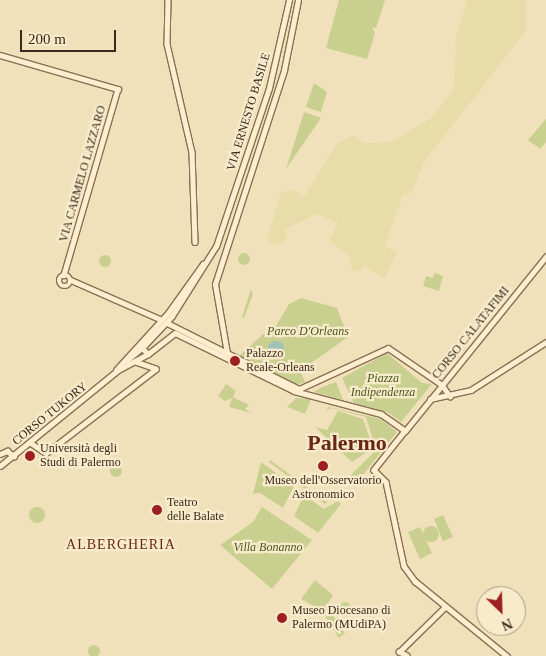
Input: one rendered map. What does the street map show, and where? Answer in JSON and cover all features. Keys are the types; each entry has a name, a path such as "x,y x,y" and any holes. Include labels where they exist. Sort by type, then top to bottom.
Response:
{"main road":[{"name":"VIA ERNESTO BASILE","path":"172,316 208,260 223,228 259,119 289,0"},
{"name":"VIA ERNESTO BASILE","path":"227,353 214,289 286,65 298,0"},
{"name":"CORSO CALATAFIMI","path":"405,431 546,256"},
{"name":"CORSO TUKORY","path":"140,350 172,316"},
{"path":"167,323 294,387 311,387 388,348 442,385"},
{"name":"CORSO TUKORY","path":"148,354 175,333 311,395"},
{"path":"140,350 148,354"},
{"path":"311,387 311,395 381,414 405,431"}],"street":[{"path":"168,0 167,44 192,152 195,242"},
{"name":"VIA CARMELO LAZZARO","path":"0,56 118,89 67,264 68,277 162,320"},
{"path":"259,119 268,122"},
{"path":"223,228 234,226"},
{"name":"VIA ERNESTO BASILE","path":"162,320 208,260"},
{"name":"CORSO TUKORY","path":"112,376 162,320"},
{"path":"430,399 450,396 498,376 546,342"},
{"path":"140,350 136,362 154,368"},
{"name":"CORSO TUKORY","path":"122,363 140,350"},
{"path":"148,354 154,368"},
{"name":"CORSO TUKORY","path":"0,466 112,376 148,354"},
{"path":"31,443 46,453 154,368"},
{"path":"442,385 450,396"},
{"name":"CORSO CALATAFIMI","path":"405,431 374,470 386,482 404,566 445,607"},
{"name":"CORSO TUKORY","path":"0,454 7,451 14,456"},
{"path":"407,656 399,652 445,607 507,656"}],"shaded area":[{"path":"467,0 526,0 526,31 424,162 412,191 402,197 385,246 396,252 385,279 364,265 361,271 353,271 348,255 329,241 338,223 317,214 285,229 287,237 281,245 266,242 281,193 293,189 304,197 337,143 353,136 365,143 391,142 433,117 454,88 456,37"}],"green space":[{"path":"339,0 385,0 376,28 372,27 375,33 367,59 326,48"},
{"path":"314,83 327,92 321,112 306,107"},
{"path":"304,112 321,118 286,169"},
{"path":"546,119 546,142 540,149 528,140"},
{"path":"244,253 250,259 244,265 238,259"},
{"path":"107,255 110,256 110,266 103,267 100,266 99,259 100,256"},
{"path":"434,273 443,276 439,291 423,286 426,276 433,278"},
{"path":"251,289 253,294 244,318 242,317"},
{"name":"Parco D'Orleans","path":"301,298 337,308 348,337 300,371 305,382 296,385 239,356 263,334 272,333 289,304"},
{"name":"Piazza Indipendenza","path":"387,353 422,383 432,384 401,422 389,413 354,403 342,378"},
{"path":"336,382 343,400 314,392 322,387"},
{"path":"226,384 236,391 233,397 249,405 245,409 251,413 229,407 232,398 225,401 218,396"},
{"path":"296,398 311,399 305,414 287,407"},
{"path":"329,407 381,419 397,432 355,485 348,478 376,450 366,417 331,408 324,412"},
{"path":"338,411 363,419 373,448 352,462 315,427 327,430"},
{"path":"270,460 327,502 325,504 269,462"},
{"path":"261,462 294,486 283,508 260,493 253,494"},
{"path":"114,465 118,465 122,471 118,477 114,477 110,473 110,469"},
{"path":"304,495 324,509 338,501 341,504 318,533 294,516"},
{"path":"37,507 45,515 37,523 29,515"},
{"name":"Villa Bonanno","path":"262,507 312,540 272,589 220,545 253,522"},
{"path":"443,515 453,537 443,541 434,519"},
{"path":"428,526 434,526 439,531 437,540 428,542 423,537 423,531"},
{"path":"420,527 432,553 420,559 408,532"},
{"path":"315,580 333,595 323,611 301,599"},
{"path":"343,602 347,602 350,607 349,611 343,612 340,609 340,605"},
{"path":"327,607 345,633 339,638 323,613"},
{"path":"94,645 100,651 94,657 88,651"}],"water":[{"path":"273,341 279,341 284,346 282,355 273,357 268,352 268,346"}],"place":[{"name":"Palazzo Reale-Orleans","path":"235,361"},
{"name":"Università degli Studi di Palermo","path":"30,456"},
{"name":"Museo dell'Osservatorio Astronomico","path":"323,466"},
{"name":"Teatro delle Balate","path":"157,510"},
{"name":"Museo Diocesano di Palermo (MUdiPA)","path":"282,618"}],"district":[{"name":"Palermo","path":"347,443"},
{"name":"ALBERGHERIA","path":"121,545"}]}
